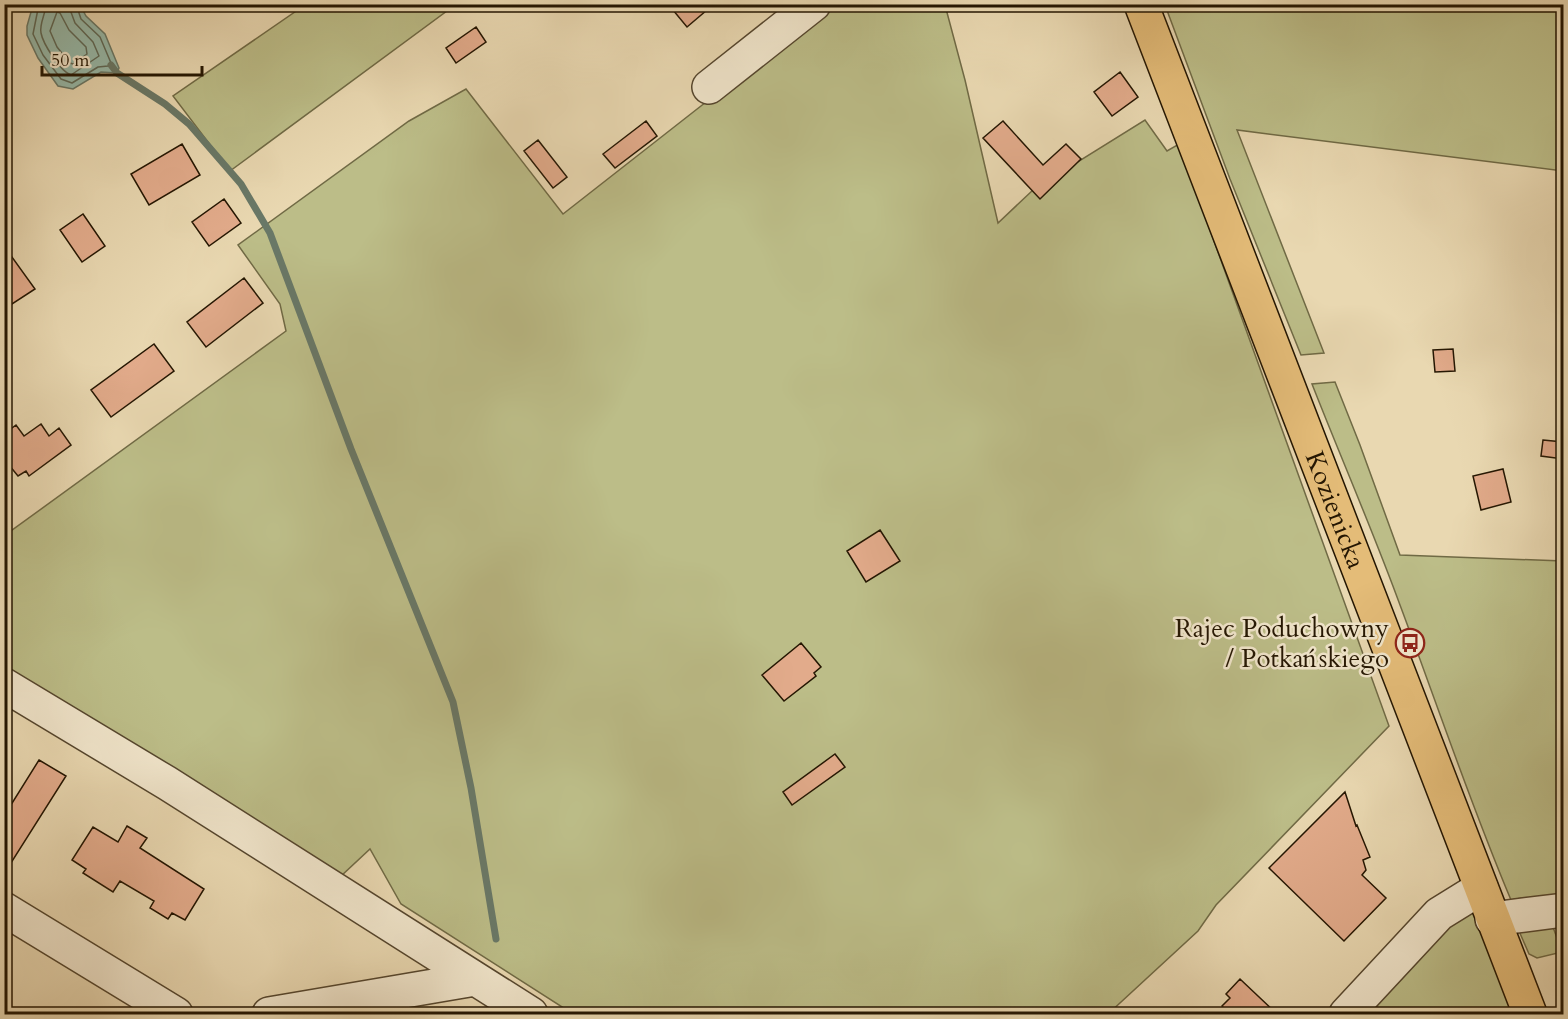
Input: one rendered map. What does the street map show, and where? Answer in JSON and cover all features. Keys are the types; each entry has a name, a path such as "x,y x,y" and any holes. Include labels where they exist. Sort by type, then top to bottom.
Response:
{"main road":[{"name":"Kozienicka","path":"1141,4 1530,1014"}],"street":[{"path":"709,87 814,4"},
{"path":"4,685 167,783 531,1014"},
{"path":"1346,1014 1440,914 1481,888"},
{"path":"4,909 176,1014"},
{"path":"1492,919 1563,910"},
{"path":"269,1014 475,979"}],"green space":[{"path":"305,5 455,5 230,171 173,96"},
{"path":"830,5 945,5 998,223 1034,189 1145,120 1167,151 1179,144 1389,726 1216,905 1198,931 1108,1014 573,1014 401,904 370,849 341,876 5,666 4,536 286,331 280,304 238,245 409,121 466,89 563,214"},
{"path":"1165,5 1563,5 1563,171 1237,130 1324,353 1301,355 1230,179"},
{"path":"1335,382 1400,555 1563,561 1564,915 1549,916 1562,952 1537,958 1529,954 1516,924 1528,913 1521,898 1511,900 1496,864 1390,577 1312,384"},
{"path":"1462,910 1477,911 1507,991 1511,1014 1361,1014"}],"water":[{"path":"33,5 80,5 86,16 105,34 119,68 117,73 101,72 73,89 58,86 38,58 27,35"}],"building":[{"path":"668,4 714,4 687,27"},
{"path":"476,27 486,42 456,63 446,48"},
{"path":"1120,72 1138,97 1112,116 1094,92"},
{"path":"646,121 657,136 615,168 603,154"},
{"path":"1003,121 1043,165 1066,144 1081,159 1040,199 983,138"},
{"path":"538,140 567,177 553,188 524,151"},
{"path":"182,144 200,175 149,205 131,174"},
{"path":"224,199 241,223 209,246 192,222"},
{"path":"83,214 105,246 82,262 60,230"},
{"path":"4,246 35,289 12,304 4,294"},
{"path":"244,278 263,303 206,347 187,322"},
{"path":"154,344 174,371 111,417 91,390"},
{"path":"1453,349 1455,371 1435,372 1433,350"},
{"path":"41,424 49,436 59,428 71,445 29,476 26,471 18,476 4,459 4,434 16,425 24,436"},
{"path":"1543,440 1563,442 1563,459 1541,456"},
{"path":"1503,469 1511,502 1481,510 1473,476"},
{"path":"880,530 900,561 866,582 847,551"},
{"path":"801,643 821,667 814,673 816,676 784,701 762,675"},
{"path":"835,754 845,767 792,805 783,792"},
{"path":"39,760 66,776 4,874 4,816"},
{"path":"1345,792 1356,826 1370,857 1363,860 1366,870 1362,875 1386,898 1344,941 1269,868"},
{"path":"127,826 147,838 140,848 204,889 185,920 172,913 168,919 150,908 154,901 120,881 113,892 83,873 86,869 72,860 93,827 118,842"},
{"path":"1240,979 1277,1014 1230,1014 1222,1006 1230,998 1226,994"}],"waterway":[{"path":"111,65 117,73 165,104 189,124 241,184 270,233 351,449 453,702 471,788 496,939"}],"place":[{"name":"Rajec Poduchowny / Potkańskiego","path":"1410,643"}]}
